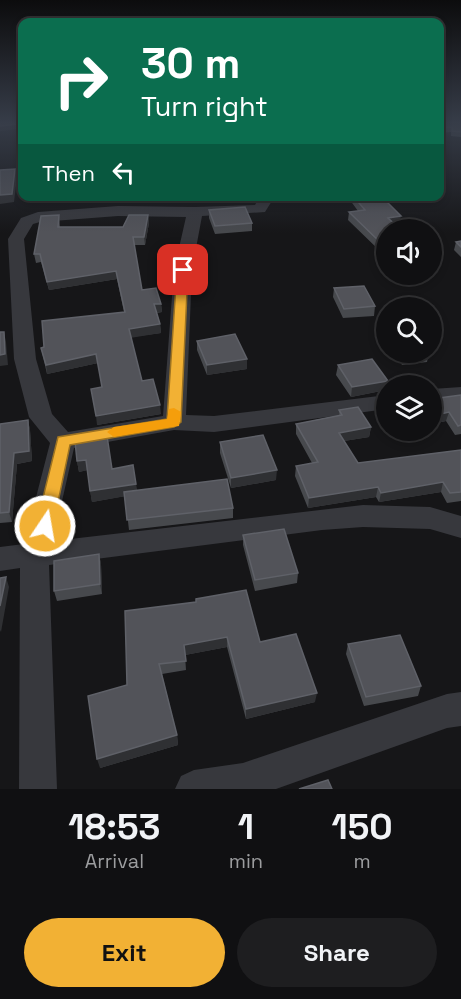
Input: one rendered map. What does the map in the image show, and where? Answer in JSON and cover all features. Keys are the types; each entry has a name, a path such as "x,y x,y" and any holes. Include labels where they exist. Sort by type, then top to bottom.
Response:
{"street":[{"path":"63,441 41,417 25,359 16,239 27,221 38,217 118,211 195,212 260,209 265,201"},
{"path":"174,422 183,270 195,212"},
{"path":"442,395 461,394"},
{"path":"63,441 174,422 214,424 376,403"},
{"path":"38,789 34,556 45,526 63,441"},
{"path":"0,559 353,517 430,518 461,527"},
{"path":"194,789 243,782 380,733 461,709"}],"building":[{"path":"15,169 12,194 0,195 0,170"},
{"path":"357,201 386,201 401,216 376,219 376,238 349,212 365,210"},
{"path":"245,207 252,223 215,226 209,210"},
{"path":"59,215 58,227 123,227 129,215 148,215 144,237 133,237 142,290 156,288 161,304 154,304 160,324 129,329 142,381 153,379 160,405 96,416 91,389 102,387 96,354 46,365 41,348 44,347 42,321 125,312 116,271 47,282 40,254 34,254 41,216"},
{"path":"364,286 375,306 344,309 334,288"},
{"path":"0,332 4,332 5,354 0,355"},
{"path":"235,334 247,359 207,365 197,341"},
{"path":"372,359 384,375 376,375 376,383 352,387 338,365"},
{"path":"461,395 461,425 458,426 449,412 442,414 442,398"},
{"path":"358,407 371,427 339,433 358,463 461,450 461,492 450,493 443,482 381,493 378,487 309,498 296,466 318,462 296,424 342,415 339,410"},
{"path":"28,420 29,451 14,453 9,512 0,513 0,424"},
{"path":"263,435 277,470 231,478 220,442"},
{"path":"107,436 112,469 133,465 136,484 90,491 86,460 77,461 75,441"},
{"path":"227,479 233,508 127,520 124,492"},
{"path":"284,529 298,573 255,580 243,535"},
{"path":"99,554 100,584 54,591 54,561"},
{"path":"6,577 0,606 0,578"},
{"path":"246,590 260,642 296,634 317,693 246,709 227,637 184,645 186,661 159,664 177,735 97,759 88,696 127,685 125,611 196,602 196,599"},
{"path":"400,635 421,686 366,697 348,644"},
{"path":"328,780 332,789 299,789"}],"slow traffic":[{"path":"114,432 174,422 174,412"}],"route":[{"path":"45,526 63,441 174,422 183,270"}]}
